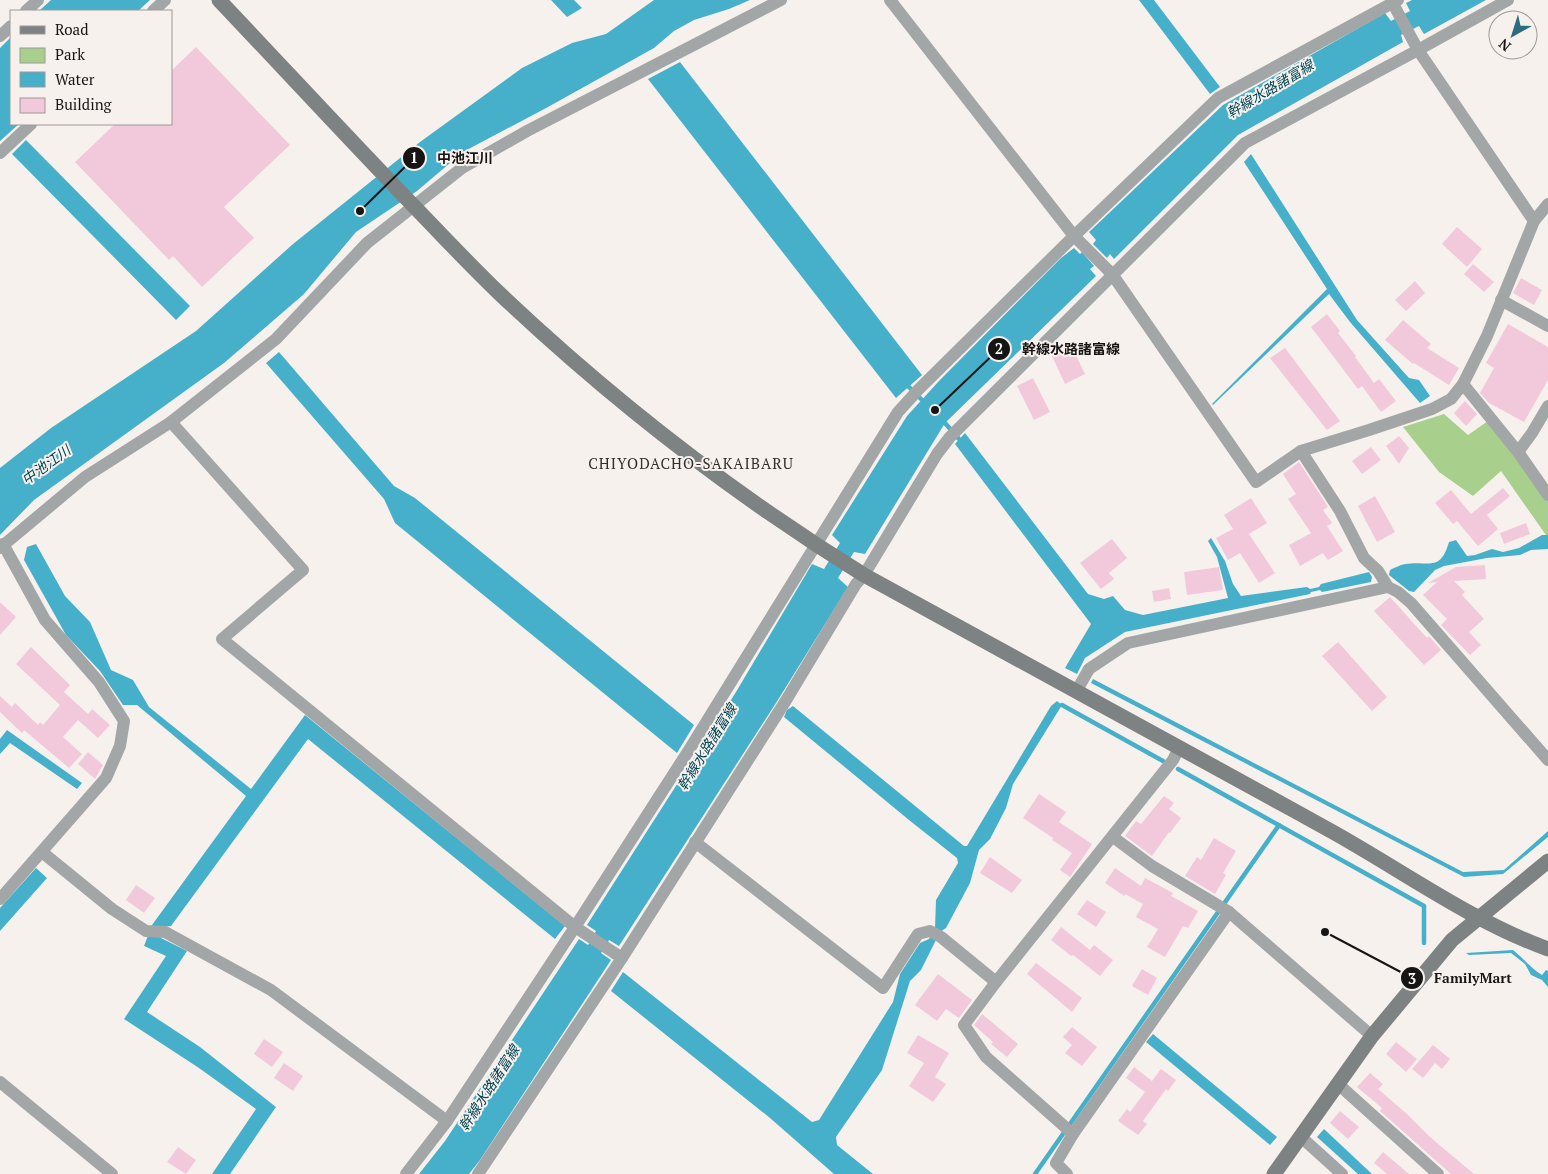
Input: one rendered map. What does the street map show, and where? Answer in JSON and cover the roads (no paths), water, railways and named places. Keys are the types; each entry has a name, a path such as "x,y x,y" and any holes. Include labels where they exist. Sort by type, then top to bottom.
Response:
{"street":[{"path":"27,10 38,0"},
{"path":"154,10 165,0"},
{"path":"219,0 498,293 601,385 700,463 848,565 1333,832 1479,917 1548,949"},
{"path":"0,899 106,778 120,746 124,721 99,682 45,620 2,546 86,477 172,422 276,339 367,243 462,168 527,131 781,0"},
{"path":"890,0 1078,240 1108,271 1256,482 1301,451 1432,409 1451,399 1463,384 1487,336 1534,221 1548,204"},
{"path":"484,1172 781,707 936,454 953,434 1108,271 1245,144 1508,0"},
{"path":"406,1174 447,1121 575,927 689,750 898,412 1078,240 1218,98 1395,4 1418,50 1534,221"},
{"path":"0,36 10,27"},
{"path":"0,153 31,125"},
{"path":"1501,300 1548,326"},
{"path":"1463,384 1518,452 1548,495"},
{"path":"1518,452 1548,406"},
{"path":"172,422 303,570 222,638 575,927 622,958"},
{"path":"1301,451 1340,511 1364,558 1378,571 1388,587 1411,603 1548,760"},
{"path":"1076,692 1089,669 1128,643 1388,587"},
{"path":"1073,1134 986,1057 964,1025 996,982 1173,760 1179,748"},
{"path":"1113,837 1152,866 1229,912 1372,1036"},
{"path":"695,842 883,988 918,934 935,934 996,982"},
{"path":"42,852 112,909 146,930 165,932 272,990 447,1121"},
{"path":"1274,1174 1372,1036 1452,940 1548,860"},
{"path":"1068,1174 1056,1163 1073,1134 1229,912"},
{"path":"0,1082 112,1174"},
{"path":"1338,1084 1438,1174"},
{"path":"1301,1137 1342,1174"}],"water":[{"path":"51,0 150,0 139,10 40,10"},
{"path":"551,0 574,0 582,8 567,17"},
{"path":"654,0 750,0 694,20 674,31 654,48 463,152 417,191 356,232 304,294 224,363 34,500 0,535 0,468 51,428 196,331 293,244 420,142 522,68 572,43 606,34"},
{"path":"1139,0 1154,0 1220,87 1210,94"},
{"path":"1412,0 1486,0 1424,34 1419,26 1401,35 1403,42 1238,135 1114,259 1110,254 1107,258 1093,244 1096,240 1089,232 1223,105 1385,13 1391,21 1410,11 1406,3"},
{"path":"10,38 10,125 18,125 0,141 0,48"},
{"path":"680,62 922,375 896,398 648,79"},
{"path":"26,140 190,306 176,320 12,154"},
{"path":"1251,154 1357,320 1409,378 1419,380 1430,396 1420,403 1350,322 1329,294 1212,404 1327,289 1244,162"},
{"path":"1074,248 1080,254 1082,252 1094,266 1090,269 1096,276 945,423 865,554 854,552 838,578 848,587 776,703 619,946 609,940 601,953 611,960 480,1160 469,1174 419,1174 445,1141 579,939 588,945 596,931 587,925 736,692 812,564 824,569 840,543 832,535 907,416 939,381 1061,258"},
{"path":"279,352 394,486 415,498 694,725 677,753 395,523 384,499 266,363"},
{"path":"965,433 1088,594 1104,599 1113,596 1125,610 1143,615 1228,598 1217,557 1208,541 1211,538 1225,561 1233,584 1241,596 1307,587 1310,589 1319,587 1321,584 1369,572 1372,577 1371,582 1322,592 1320,590 1310,594 1125,632 1085,658 1077,674 1065,668 1091,624 955,444"},
{"path":"1542,535 1548,535 1548,549 1531,550 1520,555 1487,558 1444,566 1435,570 1414,592 1409,591 1389,575 1390,570 1403,564 1437,562 1446,552 1449,542 1456,540 1467,556 1492,549 1503,552 1519,548"},
{"path":"36,544 65,596 90,622 111,670 133,680 149,707 251,789 305,715 565,926 555,939 308,739 171,926 163,927 159,937 187,951 147,1012 200,1047 276,1107 230,1174 212,1174 256,1109 199,1068 124,1019 166,956 144,946 152,925 246,796 137,705 123,705 100,671 66,635 24,560 27,547"},
{"path":"1093,679 1463,872 1504,870 1548,831 1548,837 1503,874 1464,877 1091,683"},
{"path":"1057,701 1062,705 1013,784 1006,808 990,839 979,850 970,883 946,928 940,932 921,970 910,981 882,1070 836,1137 837,1145 873,1174 834,1174 770,1118 611,991 623,972 812,1122 819,1120 893,1002 900,974 920,943 929,939 935,928 936,900 958,863 957,858 784,717 787,710 793,706 964,846 967,846 1051,706"},
{"path":"7,730 82,783 77,789 10,743 0,754 0,739"},
{"path":"36,868 47,878 0,931 0,908"},
{"path":"1513,950 1542,975 1546,970 1548,971 1548,987 1542,980 1531,975 1525,964 1511,953 1469,955 1466,953"},
{"path":"1153,1034 1277,1137 1270,1145 1146,1042"},
{"path":"1324,1129 1372,1174 1358,1174 1317,1137"}],"waterway":[{"path":"909,387 921,399"},
{"path":"945,423 959,439"},
{"path":"1062,705 1163,761"},
{"path":"1178,769 1424,906 1424,943"},
{"path":"1035,1174 1279,825"}],"place":[{"name":"中池江川","path":"360,211"},
{"name":"幹線水路諸富線","path":"935,410"},
{"name":"FamilyMart","path":"1325,932"}],"district":[{"name":"CHIYODACHO-SAKAIBARU","path":"691,464"}]}
